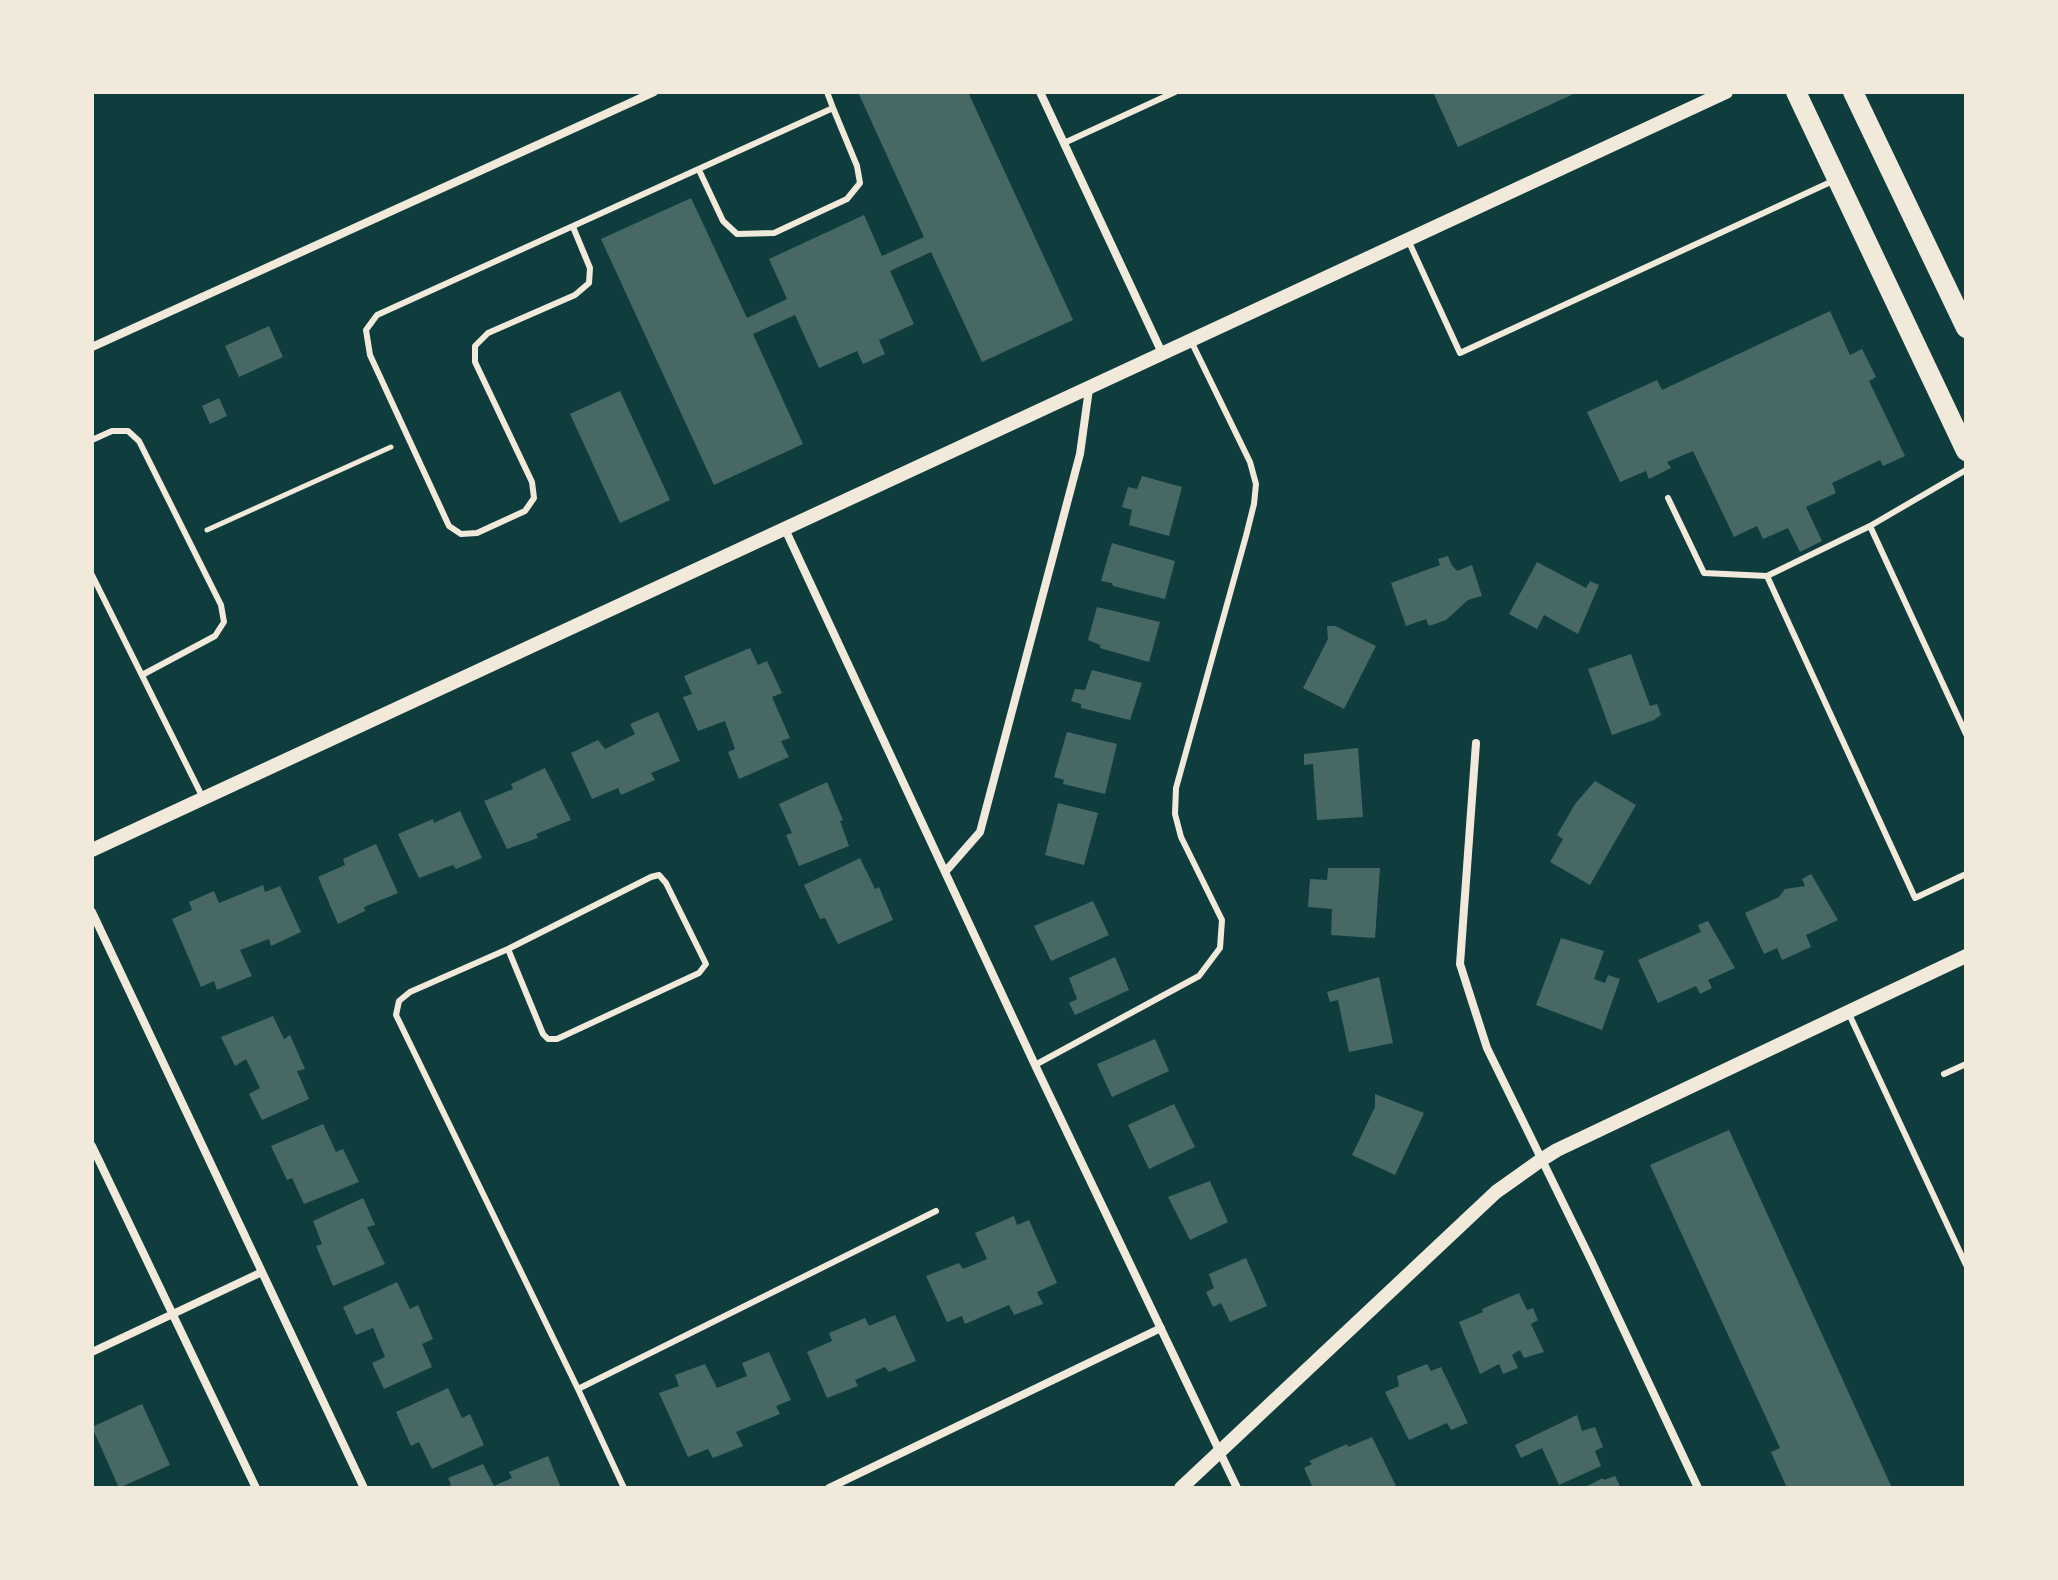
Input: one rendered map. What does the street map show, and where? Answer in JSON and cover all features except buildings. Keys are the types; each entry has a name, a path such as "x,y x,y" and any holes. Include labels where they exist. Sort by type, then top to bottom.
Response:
{"main road":[{"path":"1796,92 1966,451"},
{"path":"1853,92 1966,328"}],"street":[{"path":"92,347 654,92"},
{"path":"1040,92 1163,355"},
{"path":"92,850 1726,92"},
{"path":"945,872 980,832 1080,454 1089,389"},
{"path":"785,529 1237,1488"},
{"path":"1476,743 1460,964 1487,1048 1698,1488"},
{"path":"92,912 364,1488"},
{"path":"1181,1488 1496,1192 1541,1160 1966,956"},
{"path":"92,1146 256,1488"},
{"path":"92,1352 262,1272"},
{"path":"829,1488 1161,1328"}],"lane":[{"path":"699,170 723,221 737,234 774,233 847,199 860,183 857,166 827,92"},
{"path":"1064,143 1174,92"},
{"path":"573,227 590,268 589,283 575,295 488,333 475,346 475,362 532,482 534,498 525,511 477,533 461,534 449,526 370,355 366,330 377,315 833,108"},
{"path":"1408,240 1460,353 1837,179"},
{"path":"1035,1065 1199,976 1220,948 1222,920 1181,837 1175,814 1176,788 1246,536 1256,484 1250,462 1191,341"},
{"path":"92,440 112,431 128,431 139,441 221,605 224,622 215,636 142,675"},
{"path":"1668,498 1704,573 1767,576 1870,526 1966,470"},
{"path":"1870,526 1966,734"},
{"path":"92,575 203,798"},
{"path":"1767,576 1915,898 1966,874"},
{"path":"508,949 543,1034 548,1039 557,1039 699,973 706,964 666,883 659,875 508,949 410,992 399,1001 396,1015 624,1488"},
{"path":"1847,1011 1966,1265"},
{"path":"1944,1074 1966,1064"},
{"path":"578,1389 936,1211"}],"path":[{"path":"188,539 409,439"}]}
